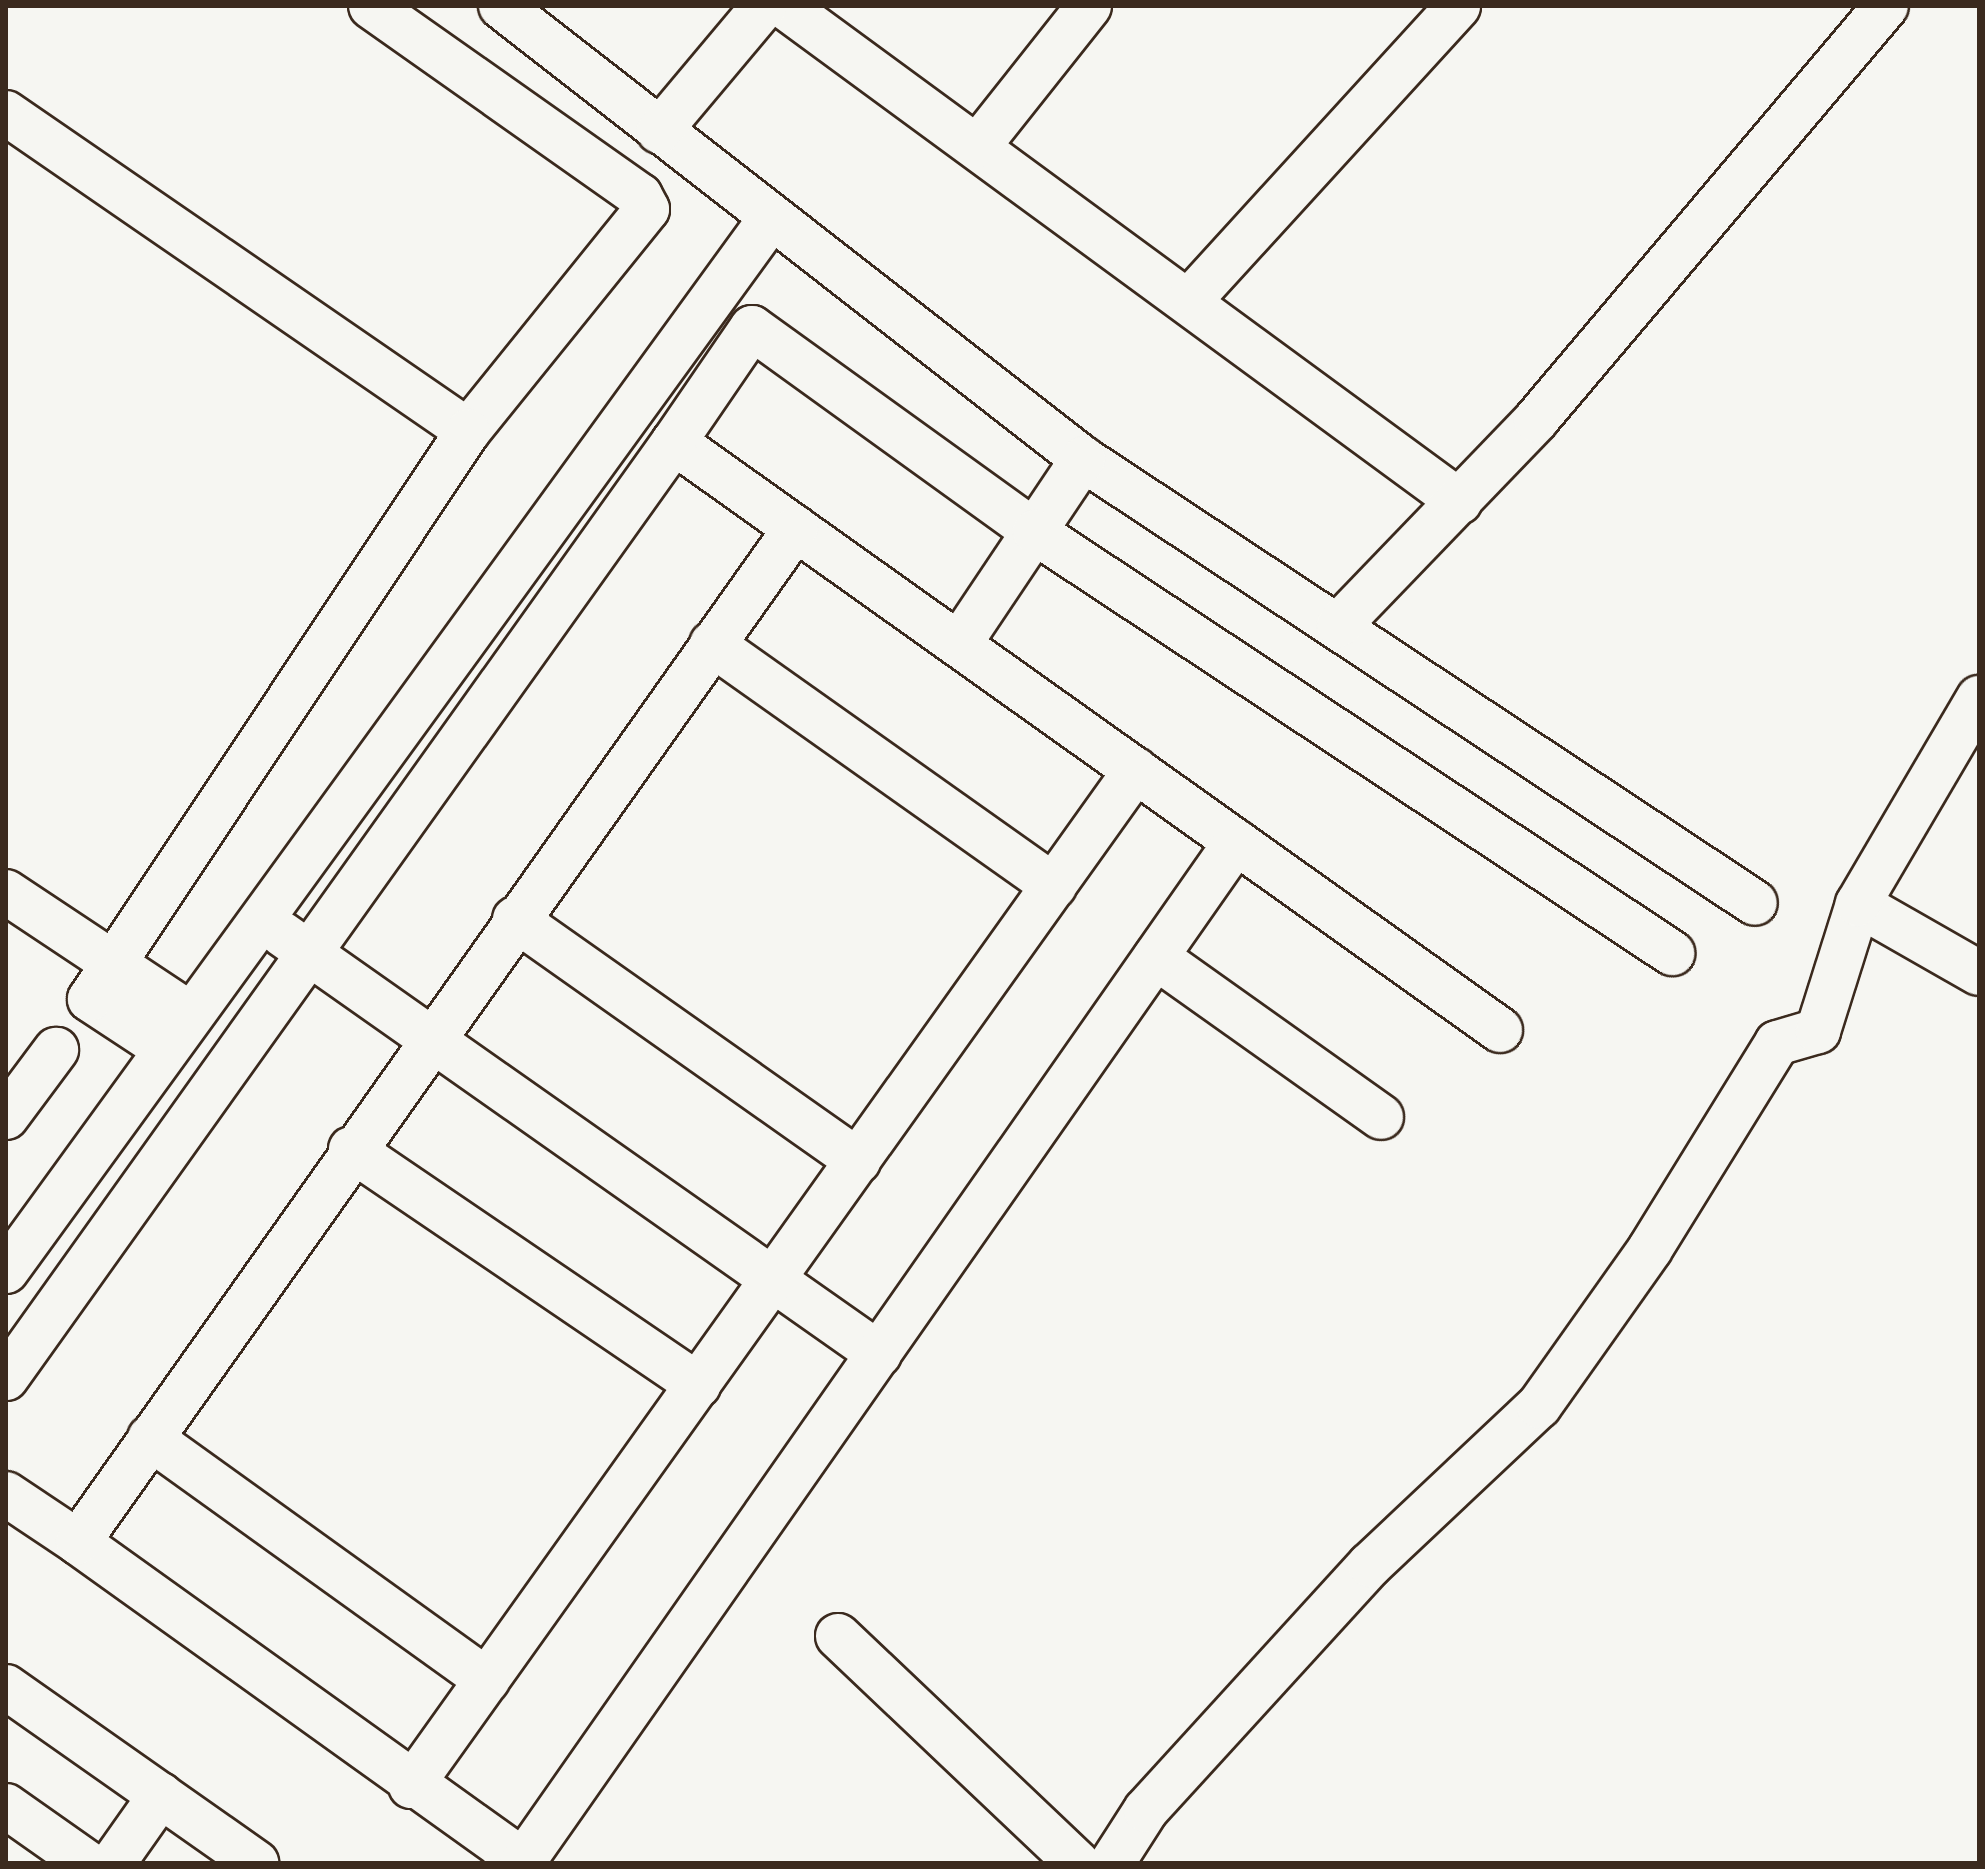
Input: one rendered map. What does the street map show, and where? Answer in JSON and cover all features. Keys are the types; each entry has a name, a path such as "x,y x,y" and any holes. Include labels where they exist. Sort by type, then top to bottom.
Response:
{"street":[{"path":"166,1049 90,999 468,431 647,209 640,196 371,6"},
{"path":"501,6 1083,459 1339,625 1755,903"},
{"path":"659,131 764,6"},
{"path":"784,6 979,145 1460,502"},
{"path":"979,145 1089,6"},
{"path":"1189,301 1458,6"},
{"path":"1339,625 1460,502 1886,6"},
{"path":"6,113 468,431"},
{"path":"6,1271 771,218"},
{"path":"6,1378 307,951 674,442 752,328 1035,532 1672,953"},
{"path":"674,442 1500,1030"},
{"path":"959,644 1083,459"},
{"path":"78,1542 429,1037 796,528"},
{"path":"712,644 1054,886"},
{"path":"1112,1863 1146,1810 1370,1565 1539,1406 1650,1249 1777,1043 1818,1031 1858,904 1979,698"},
{"path":"411,1786 1136,770"},
{"path":"6,1494 78,1542 411,1786 522,1862 1236,842"},
{"path":"6,892 191,1015"},
{"path":"1858,904 1979,973"},
{"path":"515,919 858,1161"},
{"path":"260,920 879,1354"},
{"path":"1156,957 1381,1117"},
{"path":"6,1117 56,1050"},
{"path":"351,1149 698,1385"},
{"path":"150,1438 487,1680"},
{"path":"838,1636 1077,1863"},
{"path":"6,1687 256,1863"},
{"path":"113,1863 161,1795"},
{"path":"6,1806 87,1863"}]}
